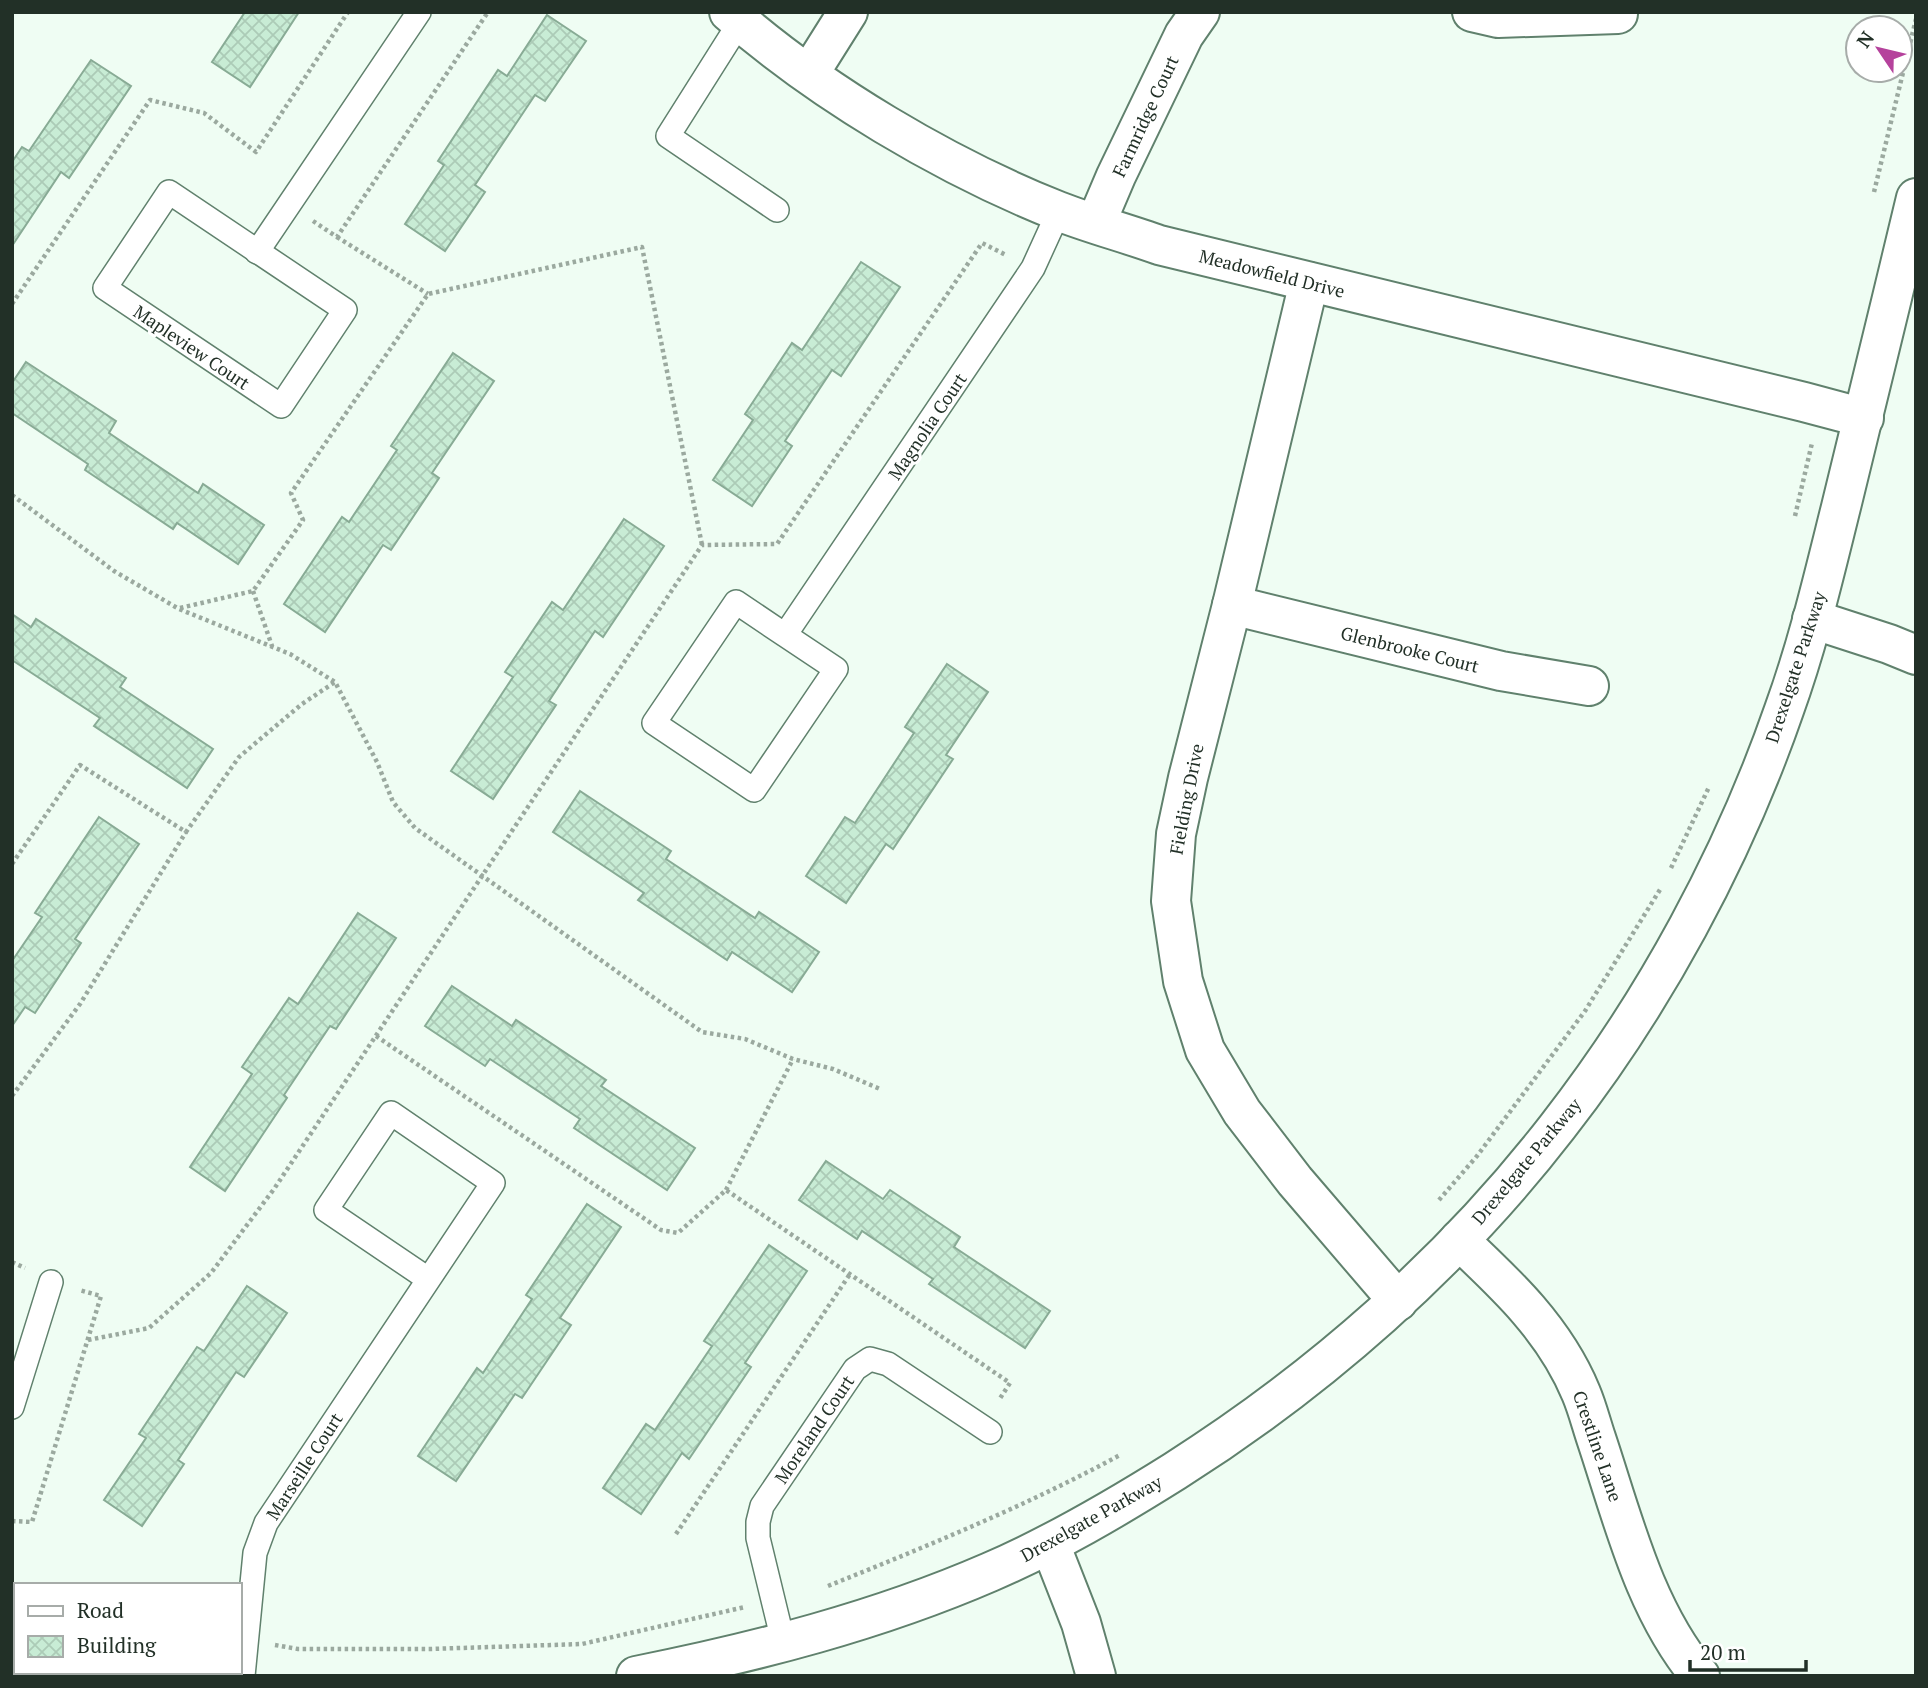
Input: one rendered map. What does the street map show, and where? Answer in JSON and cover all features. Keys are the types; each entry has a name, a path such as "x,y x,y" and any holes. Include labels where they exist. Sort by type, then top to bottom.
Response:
{"street":[{"path":"809,74 849,12"},
{"name":"Farmridge Court","path":"1096,223 1184,35 1200,12"},
{"path":"1472,12 1498,18 1618,14"},
{"name":"Meadowfield Drive","path":"735,17 809,74 875,118 955,163 1059,211 1159,244 1864,418"},
{"name":"Drexelgate Parkway","path":"636,1676 850,1623 989,1573 1051,1544 1206,1451 1276,1402 1398,1301 1509,1185 1559,1126 1642,1005 1683,935 1749,799 1785,709 1812,619 1864,418 1916,198"},
{"name":"Fielding Drive","path":"1309,282 1188,778 1176,834 1171,901 1183,981 1205,1050 1242,1112 1296,1181 1398,1301"},
{"name":"Glenbrooke Court","path":"1232,605 1501,671 1589,686"},
{"path":"1812,619 1916,655"},
{"name":"Crestline Lane","path":"1459,1240 1510,1289 1540,1323 1563,1356 1581,1393 1639,1569 1654,1603 1700,1676"},
{"path":"1051,1544 1081,1623 1096,1676"}],"lane":[{"path":"257,252 419,12"},
{"path":"735,17 668,136 777,210"},
{"name":"Mapleview Court","path":"169,192 257,252 345,310 281,406 105,288 169,192"},
{"name":"Magnolia Court","path":"785,635 1034,268 1059,211"},
{"path":"736,602 785,635 836,669 754,790 654,723 736,602"},
{"name":"Marseille Court","path":"243,1676 255,1553 266,1523 493,1183 391,1112 326,1210 428,1279"},
{"path":"12,1407 51,1282"},
{"name":"Moreland Court","path":"783,1641 758,1538 762,1506 855,1369 870,1359 888,1364 985,1429"}],"path":[{"path":"12,304 150,100 204,113 256,152 348,12"},
{"path":"337,237 488,12"},
{"path":"1873,196 1916,19"},
{"path":"289,205 428,294"},
{"path":"702,545 777,544 982,243 1034,268"},
{"path":"88,1340 149,1328 211,1273 274,1189 702,545 642,247 428,294 291,493 303,520 253,591 178,609"},
{"path":"1793,527 1807,458"},
{"path":"12,495 114,571 178,609 290,654 335,682 377,762 393,803 415,828 702,1032 746,1039 793,1059 833,1069 880,1089"},
{"path":"253,591 272,646"},
{"path":"12,1096 80,1004 186,832 239,757 302,705 335,682"},
{"path":"12,864 80,765 186,832"},
{"path":"1670,869 1710,783"},
{"path":"1433,1208 1477,1156 1586,1012 1664,882"},
{"path":"376,1035 662,1230 678,1233 726,1190 793,1059"},
{"path":"726,1190 1010,1383 985,1429"},
{"path":"12,1262 51,1282 101,1296 32,1521 12,1521"},
{"path":"676,1534 850,1274"},
{"path":"826,1587 959,1533 1085,1475 1132,1449"},
{"path":"298,1649 430,1649 583,1644 719,1614"}],"building":[{"path":"245,12 299,12 250,87 212,62"},
{"path":"547,15 586,41 545,101 535,95 475,185 485,192 445,251 405,224 444,165 438,161 498,70 507,76"},
{"path":"91,60 131,86 69,178 61,172 12,246 12,162 22,147 29,151"},
{"path":"861,262 900,287 841,376 832,370 785,441 792,446 752,506 713,480 753,420 745,414 792,343 802,350"},
{"path":"453,353 494,381 432,473 439,478 391,550 383,545 325,632 284,604 342,517 349,522 397,450 391,446"},
{"path":"26,362 116,421 109,433 198,493 203,484 264,525 238,564 177,523 173,529 85,470 88,464 12,413 12,383"},
{"path":"624,519 664,546 603,637 595,631 549,701 556,705 493,799 451,771 513,677 505,672 552,602 563,610"},
{"path":"12,614 31,627 36,619 126,678 120,687 213,749 187,788 94,726 100,718 12,660"},
{"path":"947,664 988,692 946,755 953,759 893,849 886,844 846,903 806,876 845,817 855,823 914,733 905,727"},
{"path":"580,791 671,851 666,859 755,918 759,912 819,952 792,992 732,952 727,960 638,900 644,893 553,832"},
{"path":"99,817 139,844 75,939 81,943 35,1013 25,1007 12,1026 12,961 42,917 35,913"},
{"path":"358,913 396,938 336,1029 330,1026 284,1095 287,1098 225,1191 190,1167 252,1074 242,1067 289,998 298,1004"},
{"path":"452,986 512,1026 516,1020 606,1080 601,1086 695,1148 667,1190 574,1128 580,1119 490,1059 485,1066 425,1026"},
{"path":"826,1161 883,1199 890,1190 960,1237 954,1247 1050,1311 1025,1348 929,1284 933,1279 862,1231 857,1239 799,1200"},
{"path":"587,1204 621,1227 560,1318 571,1325 522,1398 515,1394 456,1481 418,1456 477,1368 483,1373 532,1299 526,1295"},
{"path":"769,1245 807,1271 745,1363 751,1367 689,1459 682,1453 641,1514 603,1488 646,1424 655,1430 712,1346 704,1341"},
{"path":"247,1286 287,1313 244,1377 236,1372 178,1460 184,1464 142,1526 104,1500 146,1438 139,1434 197,1347 204,1351"}]}
